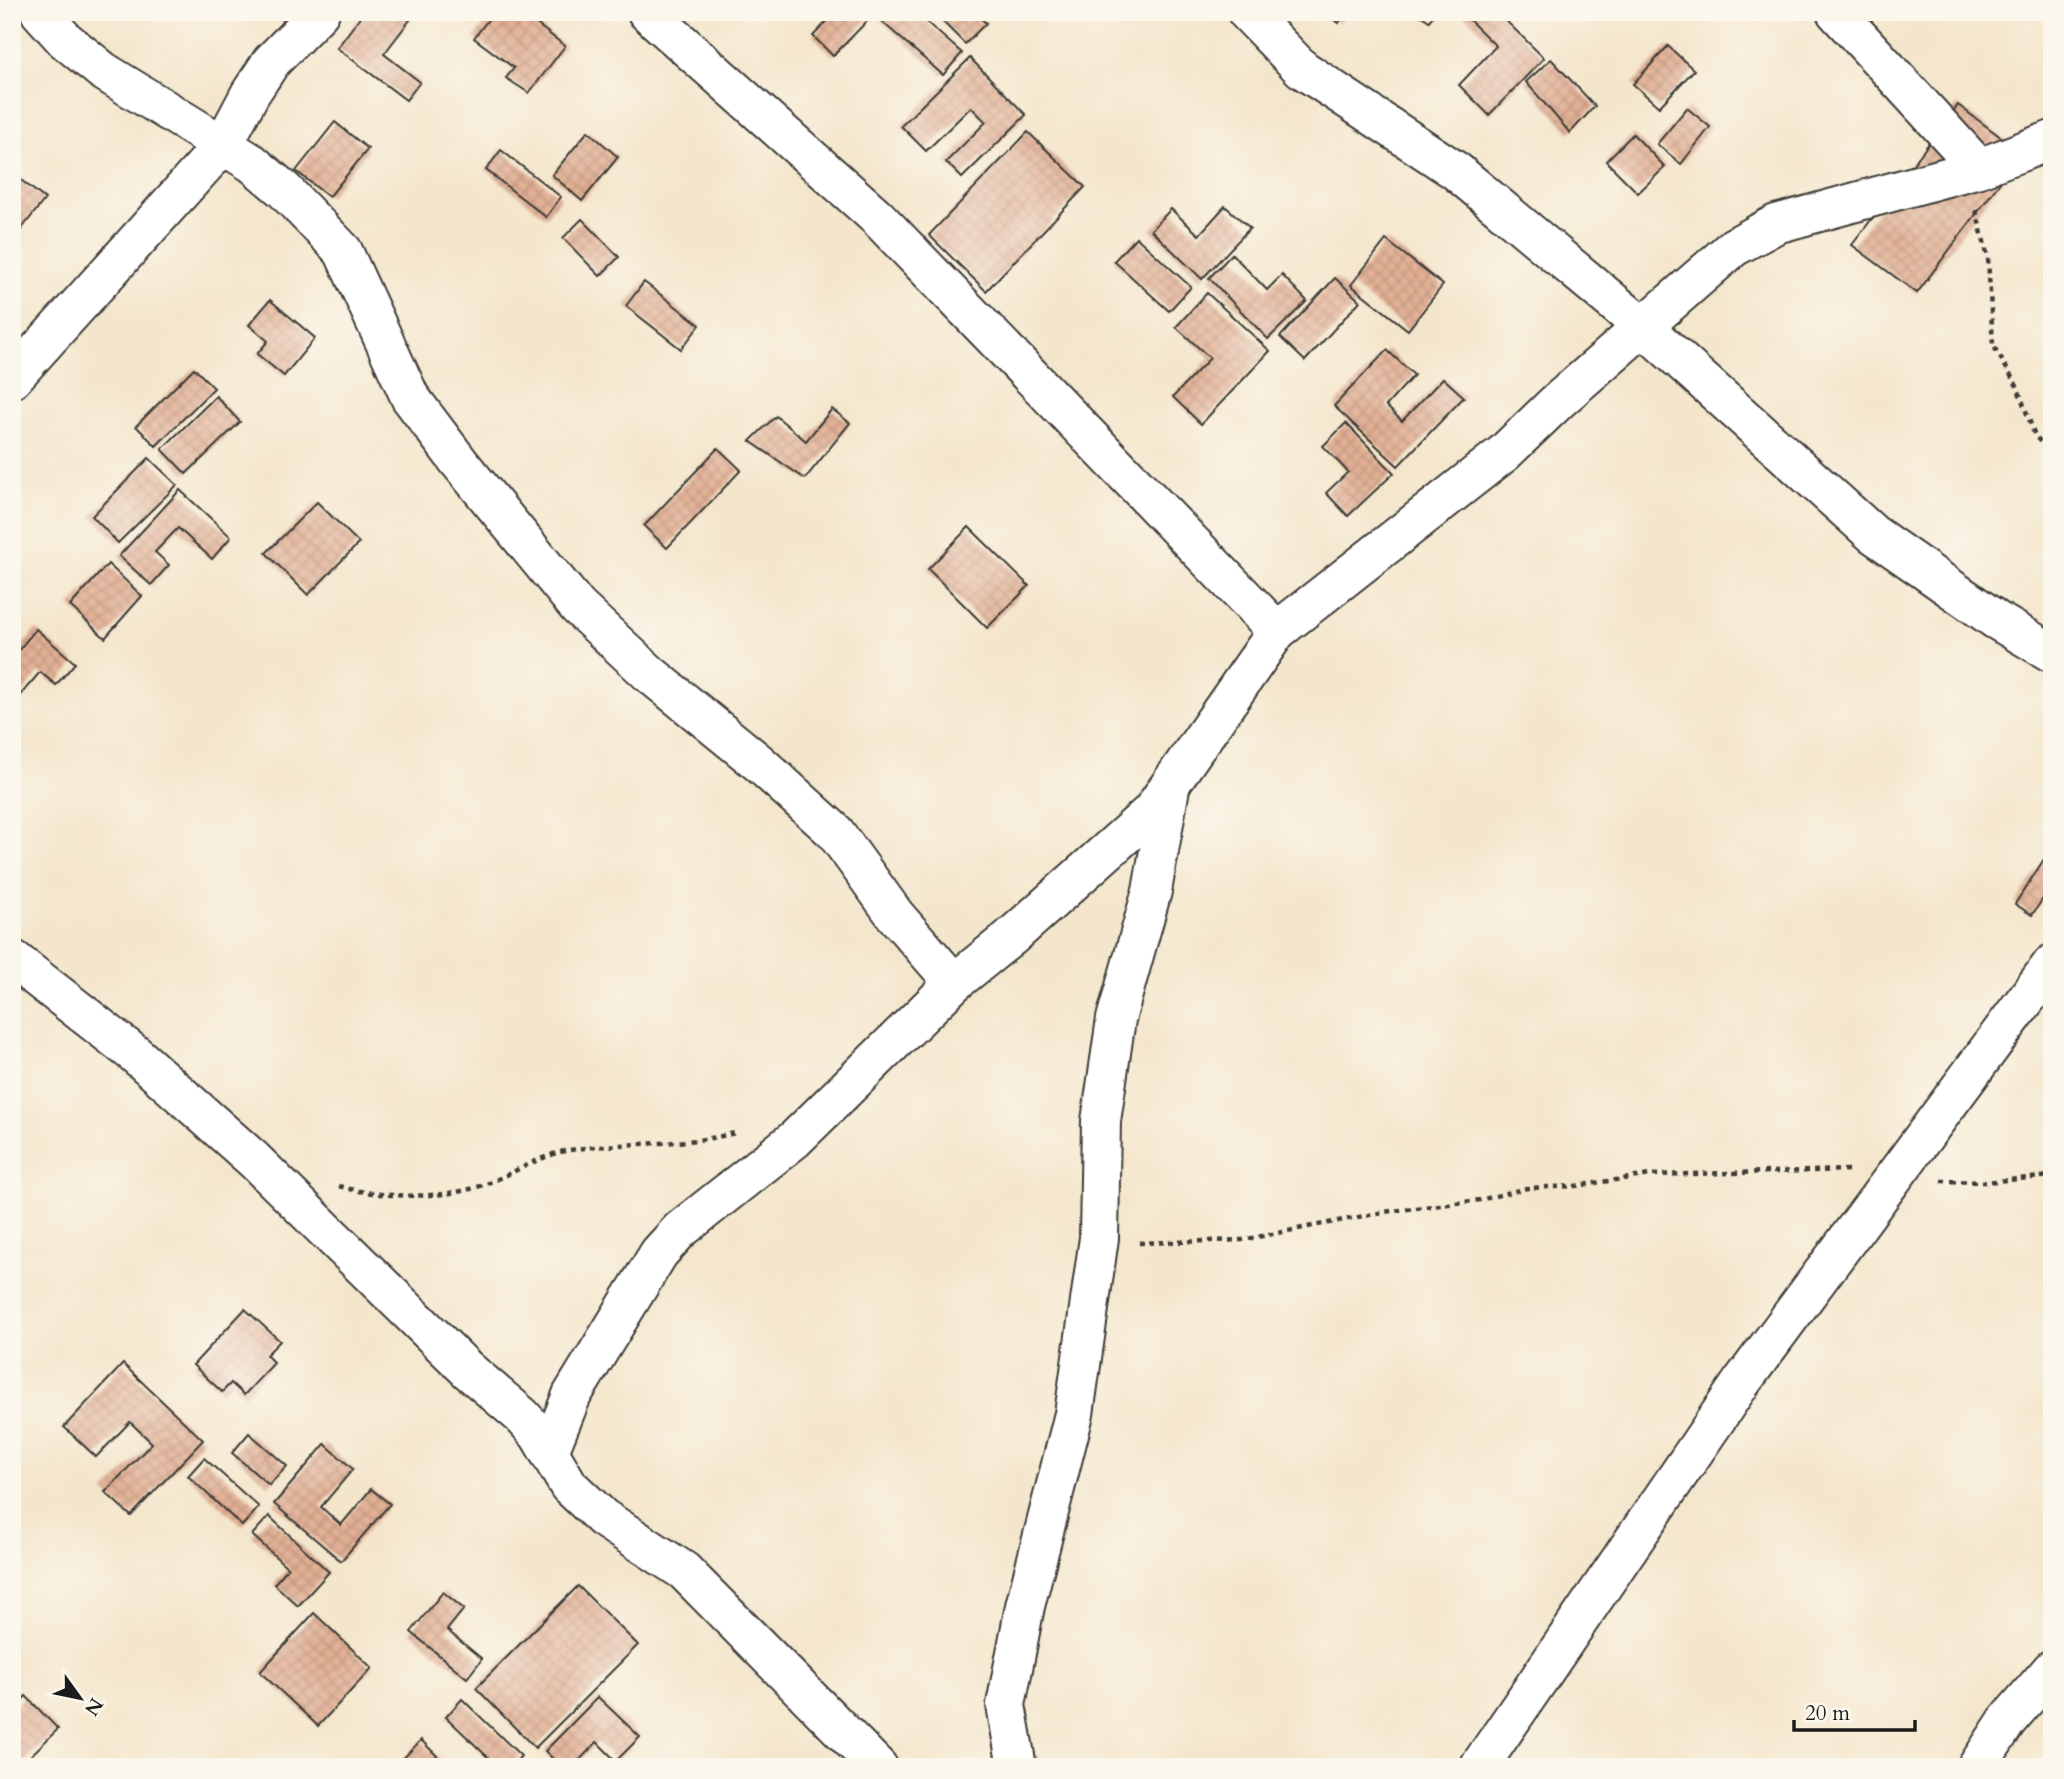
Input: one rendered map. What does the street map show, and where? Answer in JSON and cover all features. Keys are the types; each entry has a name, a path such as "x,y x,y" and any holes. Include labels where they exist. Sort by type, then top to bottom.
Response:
{"street":[{"path":"40,12 65,40 103,71 252,163 284,190 343,251 410,397 459,462 578,607 650,674 759,763 835,832 895,915 954,983"},
{"path":"12,379 150,230 223,145 250,94 271,62 320,12"},
{"path":"647,12 877,217 1278,631"},
{"path":"1247,12 1302,69 1455,171 1642,326 1873,534 1996,620 2052,653"},
{"path":"1836,12 1971,170"},
{"path":"549,1452 572,1395 659,1253 680,1230 795,1139 954,983 1010,938 1151,812 1278,631 1504,453 1642,326 1734,247 1776,224 1971,170 2052,140"},
{"path":"1017,1767 1006,1705 1025,1606 1074,1414 1099,1238 1101,1121 1116,1019 1152,891 1170,788"},
{"path":"14,960 136,1055 235,1142 468,1370 522,1416 539,1435 569,1486 603,1518 684,1571 878,1767"},
{"path":"1479,1767 1741,1383 2052,964"},
{"path":"1977,1767 2007,1721 2052,1669"}],"path":[{"path":"1971,170 1988,258 1993,345 2017,386 2035,436 2052,454"},
{"path":"331,1184 402,1195 453,1195 489,1183 547,1155 572,1150 709,1140 744,1131 795,1139"},
{"path":"1099,1238 1125,1244 1242,1240 1384,1212 1480,1200 1527,1188 1575,1186 1650,1175 1812,1169 1855,1171 1893,1178 1985,1182 2052,1176"}],"building":[{"path":"364,12 416,12 384,54 420,82 406,100 337,48"},
{"path":"494,12 521,12 565,46 529,93 506,78 514,68 474,38"},
{"path":"836,12 876,12 833,56 813,36"},
{"path":"889,12 915,12 962,53 943,75 881,21"},
{"path":"933,12 974,12 986,23 965,44"},
{"path":"1323,12 1345,12 1339,23"},
{"path":"1416,12 1436,12 1429,21"},
{"path":"1461,12 1497,12 1544,58 1489,115 1459,85 1496,46"},
{"path":"1668,46 1694,70 1659,107 1633,84"},
{"path":"970,58 1026,115 962,178 946,162 986,122 971,107 926,151 901,126"},
{"path":"1551,59 1595,106 1570,133 1526,82"},
{"path":"1958,105 2022,153 1917,293 1852,245"},
{"path":"1687,108 1710,127 1681,164 1657,144"},
{"path":"335,122 368,149 329,197 296,171"},
{"path":"588,131 618,157 582,201 552,175"},
{"path":"1028,132 1085,187 986,291 929,235"},
{"path":"1633,134 1665,167 1638,193 1606,161"},
{"path":"501,150 561,197 546,217 486,170"},
{"path":"12,173 45,199 12,241"},
{"path":"1225,206 1250,228 1202,279 1151,230 1171,209 1199,235"},
{"path":"582,219 619,257 600,276 563,238"},
{"path":"1136,237 1191,287 1169,311 1114,261"},
{"path":"1386,240 1443,285 1408,330 1351,285"},
{"path":"1232,254 1267,290 1282,275 1307,301 1268,339 1209,278"},
{"path":"1335,278 1360,301 1305,361 1280,337"},
{"path":"644,282 700,325 681,349 626,306"},
{"path":"1207,293 1270,351 1201,424 1173,397 1210,358 1176,327"},
{"path":"270,300 315,338 284,376 257,354 268,341 249,325"},
{"path":"1387,350 1414,375 1386,406 1402,421 1443,378 1464,397 1398,466 1334,406"},
{"path":"194,368 214,388 156,446 136,426"},
{"path":"216,396 240,422 186,474 162,449"},
{"path":"832,409 850,423 805,479 750,441 776,416 806,441"},
{"path":"1346,423 1394,473 1348,516 1326,493 1348,472 1323,446"},
{"path":"718,448 741,470 667,548 644,526"},
{"path":"149,458 177,485 118,543 92,516"},
{"path":"180,490 231,537 212,559 178,528 155,552 169,565 151,585 119,556"},
{"path":"317,502 359,543 308,595 266,553"},
{"path":"969,527 1029,586 987,628 928,569"},
{"path":"108,564 142,596 105,638 70,606"},
{"path":"36,629 75,663 56,685 40,672 12,705 12,658"},
{"path":"2052,847 2052,885 2032,915 2015,904"},
{"path":"245,1309 280,1341 266,1355 274,1363 244,1395 231,1383 222,1392 193,1365"},
{"path":"123,1364 203,1440 131,1516 105,1492 152,1443 130,1422 96,1457 64,1427"},
{"path":"249,1433 287,1466 269,1485 232,1453"},
{"path":"325,1444 353,1469 321,1507 341,1525 371,1489 390,1504 341,1561 274,1504"},
{"path":"204,1458 259,1507 242,1526 188,1476"},
{"path":"269,1516 329,1572 298,1606 274,1584 288,1568 252,1535"},
{"path":"578,1586 638,1645 535,1748 476,1688"},
{"path":"443,1592 464,1609 447,1630 482,1659 467,1678 411,1632"},
{"path":"314,1613 372,1668 318,1726 260,1672"},
{"path":"26,1696 58,1729 19,1767 12,1767 12,1709"},
{"path":"598,1697 640,1737 616,1761 597,1742 573,1767 561,1767 545,1751"},
{"path":"462,1699 521,1756 511,1767 498,1767 446,1717"},
{"path":"421,1740 448,1767 395,1767"}]}
